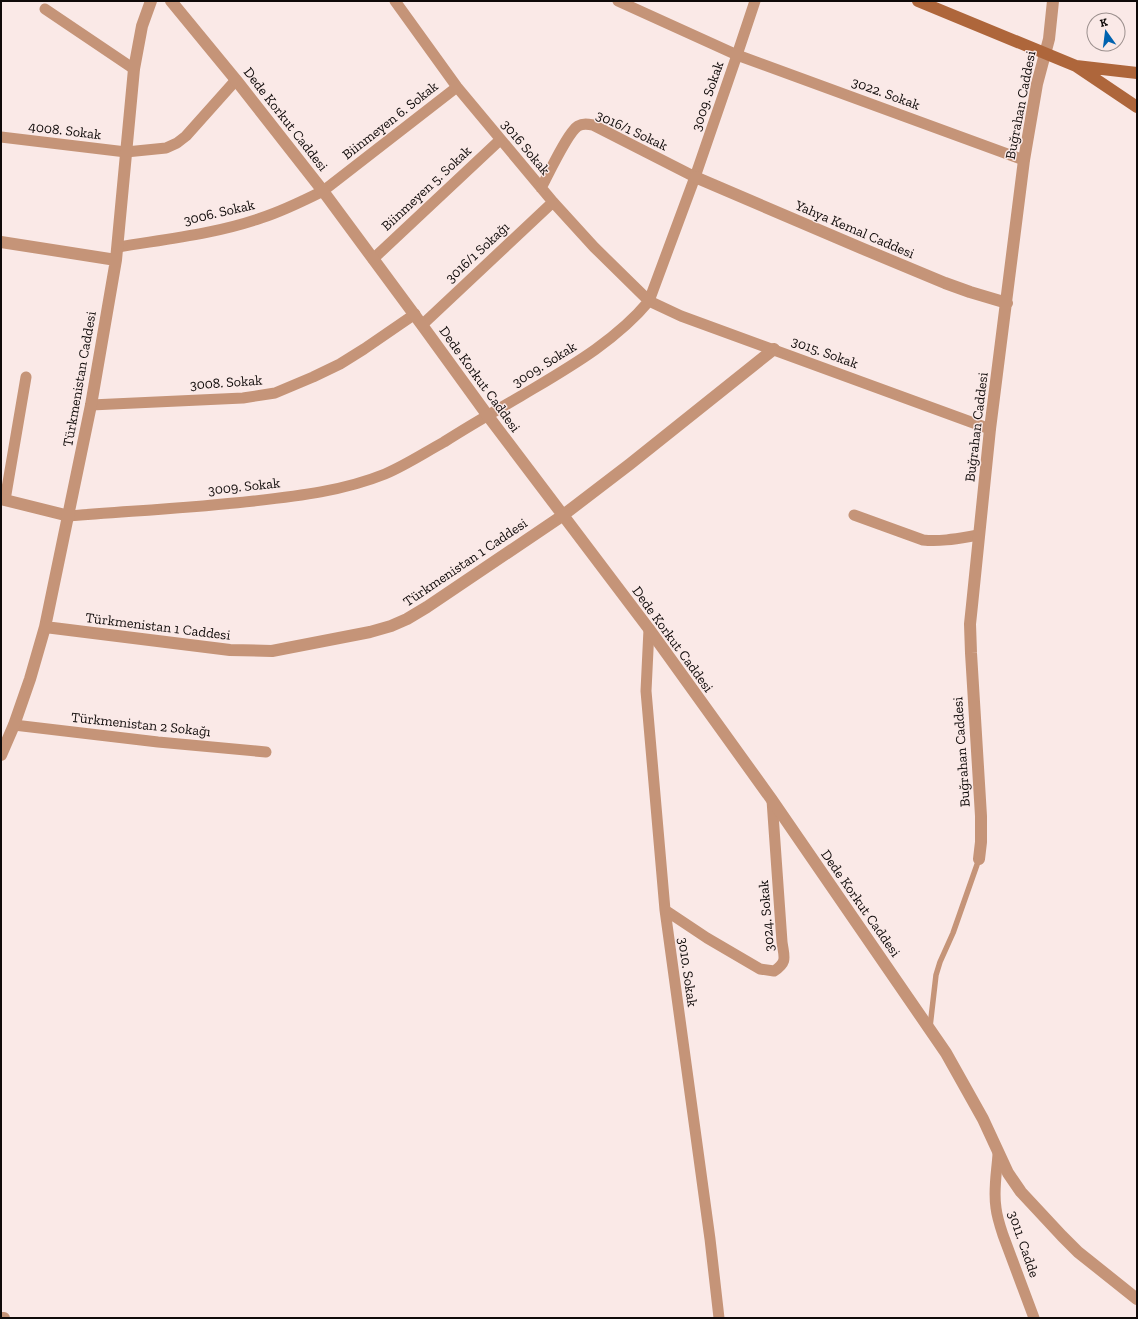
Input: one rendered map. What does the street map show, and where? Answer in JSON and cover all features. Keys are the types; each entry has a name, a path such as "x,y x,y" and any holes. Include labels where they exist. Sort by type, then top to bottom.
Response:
{"main road":[{"path":"918,1 1076,66 1137,107"},
{"path":"1076,66 1137,73"}],"street":[{"name":"Türkmenistan Caddesi","path":"1,755 14,725 30,679 45,627 69,516 91,405 116,260 134,69 142,26 151,1"},
{"name":"Dede Korkut Caddesi","path":"171,1 236,80 323,191 415,314 562,516 649,629 772,800 930,1028 967,1089 998,1154 1008,1173 1018,1187 1078,1252 1137,1299"},
{"name":"3016 Sokak","path":"395,1 457,87 500,140 553,202 604,257 649,301"},
{"name":"3022. Sokak","path":"618,1 737,55 1024,160"},
{"name":"3009. Sokak","path":"69,516 287,497 354,484 384,474 408,463 538,386 624,328 649,301 755,1"},
{"name":"Buğrahan Caddesi","path":"979,859 981,842 970,624 990,429 1024,160 1035,91 1046,53 1053,1"},
{"path":"45,10 134,69"},
{"name":"4008. Sokak","path":"1,137 126,152 161,149 177,143 197,126 236,80"},
{"name":"Biinmeyen 6. Sokak","path":"323,191 457,87"},
{"name":"3016/1 Sokak","path":"541,188 569,136 580,124 593,125 694,177"},
{"name":"Biinmeyen 5. Sokak","path":"373,259 500,140"},
{"name":"Yahya Kemal Caddesi","path":"694,177 945,283 1007,303"},
{"name":"3006. Sokak","path":"118,247 176,238 240,225 281,211 323,191"},
{"name":"3016/1 Sokağı","path":"422,325 553,202"},
{"path":"1,242 116,260"},
{"name":"3015. Sokak","path":"649,301 681,316 990,429"},
{"name":"3008. Sokak","path":"91,405 243,398 275,393 340,364 415,314"},
{"name":"Türkmenistan 1 Caddesi","path":"45,627 253,652 272,651 370,632 391,626 427,607 562,516 630,464 774,349"},
{"path":"26,377 3,500 69,516"},
{"path":"854,515 923,540 950,540 979,535"},
{"name":"3010. Sokak","path":"649,629 646,690 665,910 710,1239 719,1318"},
{"name":"Türkmenistan 2 Sokağı","path":"14,725 158,742 266,752"},
{"name":"3024. Sokak","path":"665,910 706,938 760,969 774,972 782,966 784,960 772,800"},
{"name":"3011. Cadde","path":"998,1154 995,1193 996,1208 1003,1235 1034,1318"}],"lane":[{"path":"930,1028 936,975 953,933 979,859"}]}
